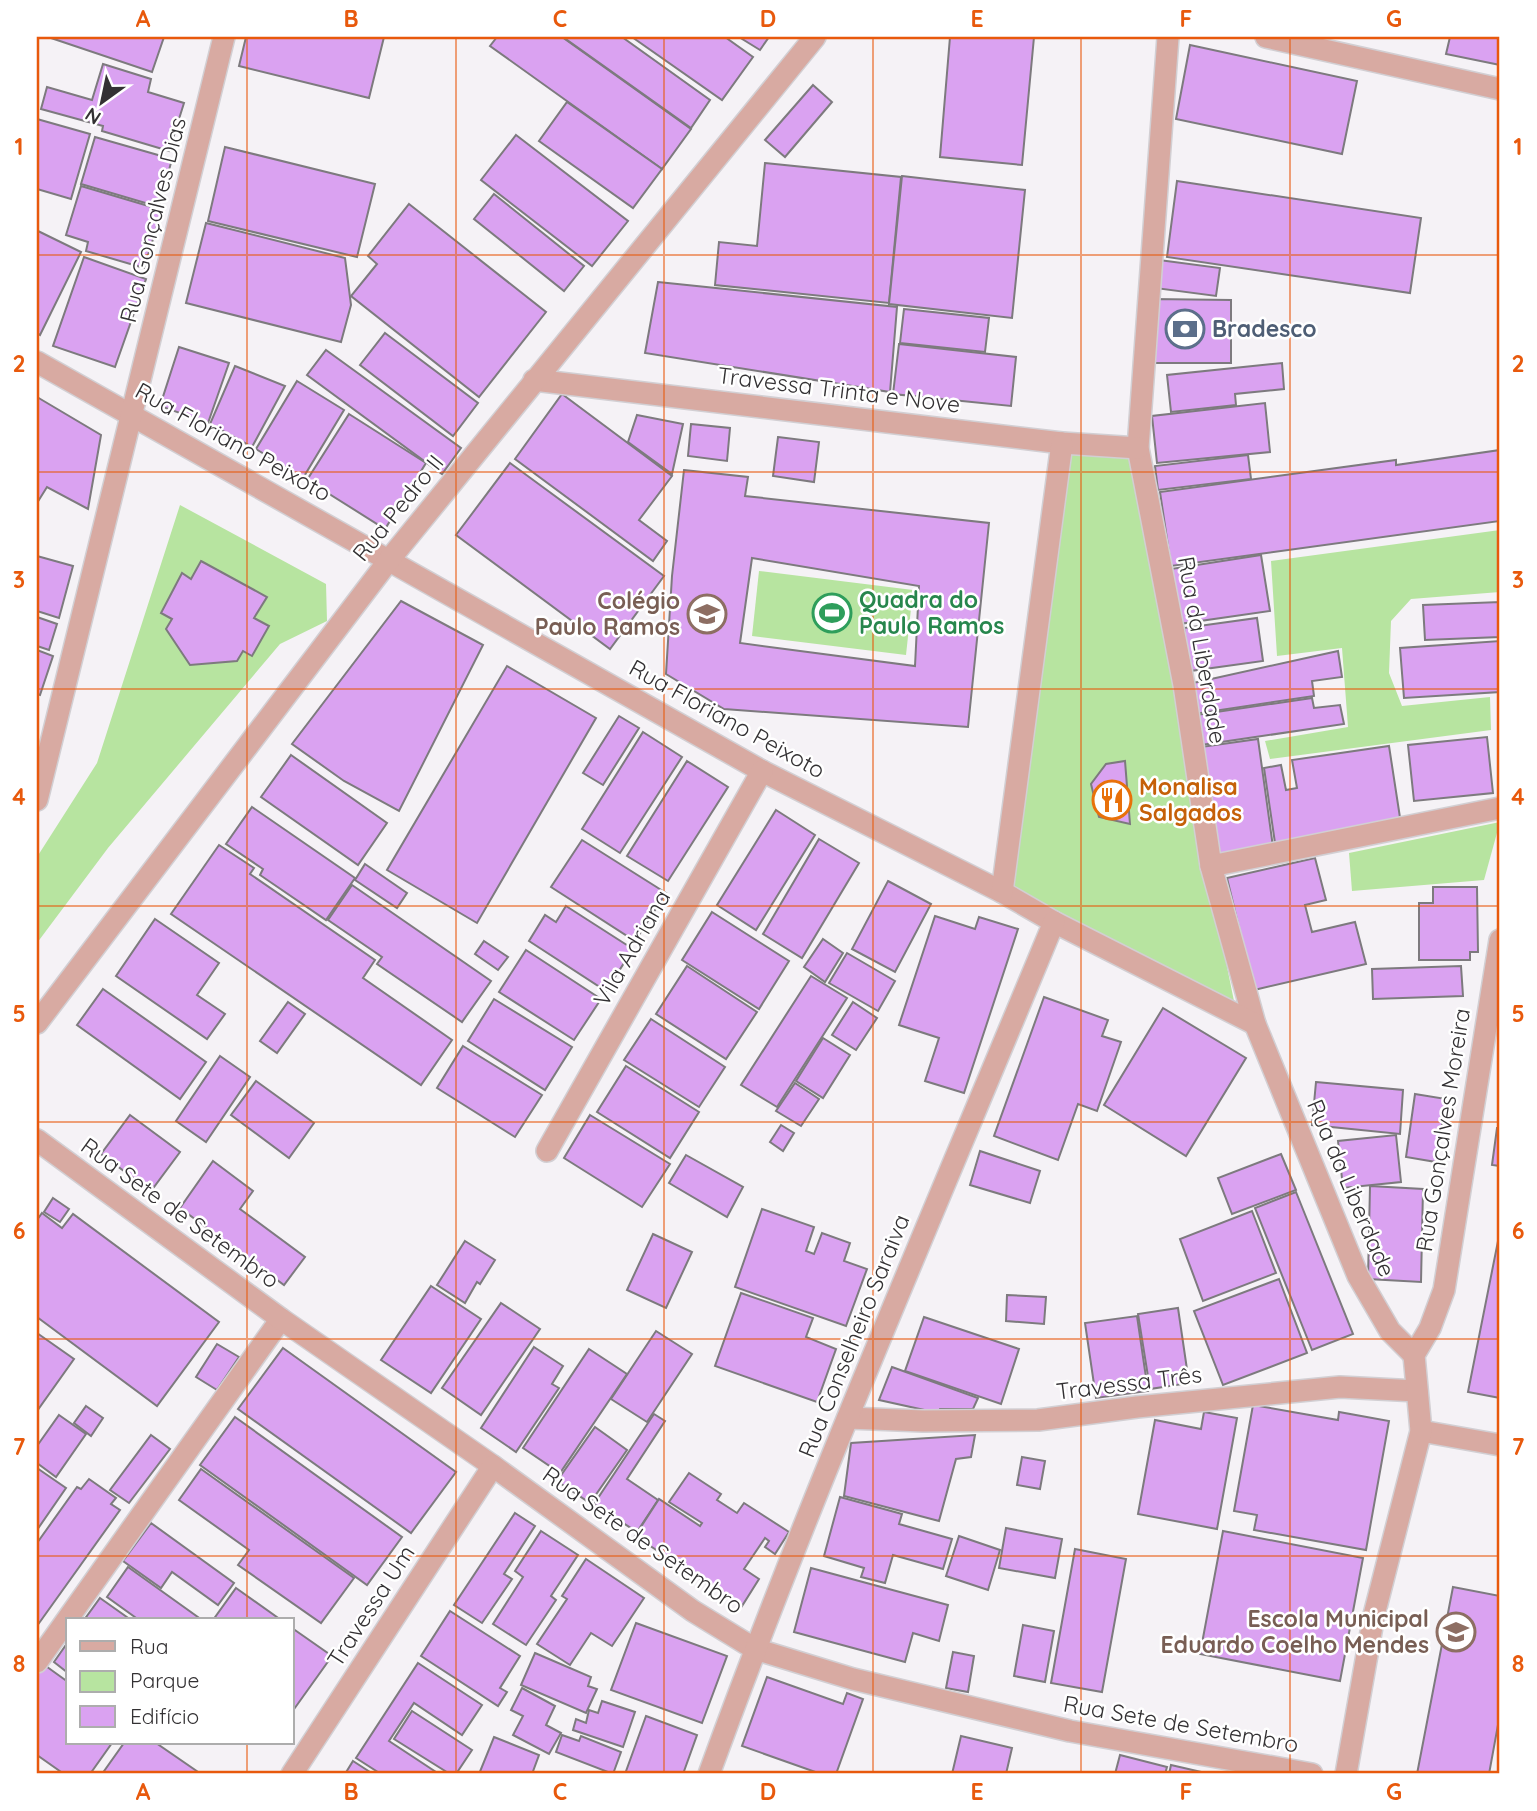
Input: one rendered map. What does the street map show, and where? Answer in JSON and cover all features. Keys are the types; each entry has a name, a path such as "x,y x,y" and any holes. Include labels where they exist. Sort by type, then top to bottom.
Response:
{"street":[{"name":"Rua Gonçalves Dias","path":"37,800 224,37"},
{"name":"Rua Pedro II","path":"37,1023 388,560 814,37"},
{"name":"Rua da Liberdade","path":"1168,37 1138,448 1184,685 1211,866 1255,1024 1358,1276 1390,1331 1414,1355"},
{"path":"1266,37 1500,89"},
{"name":"Rua Floriano Peixoto","path":"37,362 762,771 1255,1024"},
{"name":"Travessa Trinta e Nove","path":"534,380 1062,443 1138,448"},
{"path":"1002,892 1062,443"},
{"name":"Vila Adriana","path":"547,1151 762,771"},
{"path":"1211,866 1500,808"},
{"name":"Rua Conselheiro Saraiva","path":"709,1774 755,1649 848,1418 1054,922"},
{"name":"Rua Gonçalves Moreira","path":"1414,1355 1430,1328 1444,1290 1500,940"},
{"name":"Rua Sete de Setembro","path":"38,1145 493,1466 693,1611 755,1649 853,1679 1070,1731 1312,1774"},
{"path":"68,1618 281,1319"},
{"path":"1346,1774 1374,1615 1421,1431 1414,1355"},
{"name":"Travessa Três","path":"848,1418 923,1421 1038,1420 1151,1405 1340,1387 1417,1391"},
{"path":"1421,1431 1500,1445"},
{"name":"Travessa Um","path":"292,1774 493,1466"},
{"path":"37,1662 66,1621"}],"green space":[{"path":"1069,450 1133,456 1190,785 1235,1006 1013,888"},
{"path":"180,505 326,584 327,621 280,644 108,848 37,943 37,857 97,763"},
{"path":"1500,530 1500,592 1411,599 1391,621 1389,673 1402,706 1490,697 1491,730 1270,759 1265,741 1348,727 1342,648 1277,656 1271,561"},
{"name":"Quadra do Paulo Ramos","path":"759,571 913,590 906,655 752,636"},
{"path":"1500,822 1484,880 1352,891 1349,853"}],"building":[{"path":"48,37 164,37 152,72"},
{"path":"246,37 384,37 369,98 239,66"},
{"path":"497,37 562,37 691,129 662,169 490,46"},
{"path":"563,37 622,37 710,100 691,128"},
{"path":"632,37 725,37 753,57 722,100"},
{"path":"739,37 769,37 760,50"},
{"path":"950,37 1034,37 1022,165 940,157"},
{"path":"1450,37 1500,37 1500,65 1446,54"},
{"path":"1190,45 1357,81 1342,154 1176,119"},
{"path":"103,64 151,79 148,92 184,103 169,151 102,131 103,126 41,109 47,87 92,100"},
{"path":"813,85 832,102 785,157 765,140"},
{"path":"567,102 662,169 633,208 539,141"},
{"path":"37,119 90,134 71,199 37,189"},
{"path":"516,135 628,221 592,266 481,180"},
{"path":"95,137 172,159 159,207 81,184"},
{"path":"225,147 375,184 357,257 208,221"},
{"path":"765,163 901,177 889,303 715,285 719,242 757,246"},
{"path":"902,176 1025,190 1012,318 889,304"},
{"path":"1177,181 1421,218 1410,293 1167,257"},
{"path":"81,186 162,210 144,268 86,251 88,242 66,235"},
{"path":"494,194 584,266 564,291 474,219"},
{"path":"409,204 546,312 479,397 351,296 377,264 368,256"},
{"path":"206,223 345,258 351,305 341,342 186,303"},
{"path":"38,231 81,252 40,335 37,333"},
{"path":"84,257 146,279 115,367 53,346"},
{"path":"1159,260 1220,268 1216,296 1155,288"},
{"path":"658,282 897,307 890,392 645,353"},
{"path":"1152,299 1231,300 1231,363 1152,363"},
{"path":"904,309 989,318 985,352 900,343"},
{"path":"385,333 478,403 453,436 360,365"},
{"path":"899,344 1016,357 1011,406 893,394"},
{"path":"179,347 229,363 208,423 160,406"},
{"path":"326,350 461,448 442,474 307,375"},
{"path":"1282,363 1284,389 1235,394 1236,405 1171,412 1167,375"},
{"path":"235,366 285,386 252,447 210,424"},
{"path":"297,381 344,410 303,478 256,449"},
{"path":"562,394 672,476 639,520 667,541 653,561 515,459"},
{"path":"37,397 101,435 88,509 47,487 37,503"},
{"path":"1265,403 1270,452 1157,463 1152,416"},
{"path":"349,414 426,463 385,529 307,480"},
{"path":"637,415 683,424 672,474 628,442"},
{"path":"691,424 730,428 727,461 688,456"},
{"path":"778,437 819,442 814,482 773,476"},
{"path":"1500,450 1500,521 1171,566 1160,492 1396,460 1396,465"},
{"path":"1248,455 1251,479 1158,490 1155,466"},
{"path":"510,463 664,576 610,649 456,535"},
{"name":"Colégio Paulo Ramos","path":"684,470 748,477 745,496 989,523 968,727 724,709 666,674 672,576","holes":["752,558 919,586 915,666 740,643"]},
{"path":"1261,555 1270,611 1179,624 1171,569"},
{"path":"37,556 73,566 59,618 37,611"},
{"path":"201,561 267,597 254,618 269,626 252,656 243,651 237,661 190,665 166,629 172,619 161,613 182,573 191,579"},
{"path":"401,601 483,645 399,811 344,781 292,744"},
{"path":"1500,602 1500,637 1425,640 1423,605"},
{"path":"37,617 57,624 49,650 37,646"},
{"path":"1257,618 1263,661 1190,671 1184,628"},
{"path":"1500,641 1500,692 1404,698 1400,648"},
{"path":"37,650 53,656 40,695 37,694"},
{"path":"1338,651 1342,677 1312,681 1314,696 1194,714 1184,685"},
{"path":"507,666 596,718 477,923 387,870"},
{"path":"1312,698 1314,708 1340,705 1344,724 1201,745 1196,715"},
{"path":"619,716 639,728 603,785 583,773"},
{"path":"643,732 682,757 620,853 582,829"},
{"path":"1487,737 1493,793 1414,801 1408,745"},
{"path":"1258,739 1273,847 1217,855 1201,747"},
{"path":"1389,746 1401,824 1275,843 1264,768 1281,765 1286,790 1297,788 1292,760"},
{"path":"291,755 387,823 358,865 261,797"},
{"path":"687,761 728,787 668,881 627,856"},
{"name":"Monalisa Salgados","path":"1125,761 1130,824 1099,817 1091,784 1106,764"},
{"path":"252,807 355,878 326,920 260,875 263,869 226,844"},
{"path":"776,810 815,835 756,930 717,905"},
{"path":"819,839 859,863 802,958 763,934"},
{"path":"582,840 666,893 635,941 551,887"},
{"path":"219,845 254,868 250,874 375,960 363,978 452,1040 421,1085 171,914"},
{"path":"1315,858 1326,900 1305,905 1312,932 1355,922 1366,964 1254,990 1227,878"},
{"path":"365,864 407,893 397,908 355,880"},
{"path":"888,881 931,904 895,972 852,949"},
{"path":"352,885 491,981 462,1022 377,964 382,957 328,920"},
{"path":"1433,887 1477,887 1478,952 1470,952 1470,960 1419,960 1419,903 1433,903"},
{"path":"566,906 633,949 606,991 529,941 545,915 556,922"},
{"path":"712,912 789,961 759,1009 682,960"},
{"path":"935,916 975,929 979,917 1018,929 964,1093 925,1081 939,1038 899,1025"},
{"path":"155,919 219,963 197,995 225,1014 207,1039 116,976"},
{"path":"823,939 843,953 825,982 804,967"},
{"path":"484,941 508,957 498,970 475,954"},
{"path":"526,950 601,999 574,1040 499,992"},
{"path":"847,953 895,981 878,1011 829,983"},
{"path":"687,966 757,1012 726,1059 656,1014"},
{"path":"1461,966 1463,996 1373,999 1372,969"},
{"path":"811,976 847,998 777,1107 741,1085"},
{"path":"103,989 206,1062 180,1099 77,1025"},
{"path":"1044,997 1108,1020 1102,1036 1121,1042 1097,1111 1078,1104 1058,1160 994,1136"},
{"path":"494,999 572,1047 545,1090 468,1041"},
{"path":"288,1002 305,1014 277,1053 260,1041"},
{"path":"853,1002 877,1018 856,1050 832,1035"},
{"path":"1163,1008 1246,1058 1186,1156 1104,1105"},
{"path":"651,1019 725,1067 699,1107 624,1060"},
{"path":"823,1038 850,1055 823,1098 796,1081"},
{"path":"463,1046 542,1095 515,1137 437,1088"},
{"path":"220,1056 250,1077 206,1142 176,1121"},
{"path":"626,1066 699,1112 670,1158 597,1112"},
{"path":"256,1081 314,1123 289,1158 231,1115"},
{"path":"1316,1082 1403,1090 1400,1134 1312,1125"},
{"path":"795,1083 819,1099 801,1126 776,1111"},
{"path":"1415,1094 1446,1099 1436,1162 1406,1157"},
{"path":"130,1115 180,1152 151,1191 101,1154"},
{"path":"590,1115 670,1164 642,1207 564,1158"},
{"path":"781,1125 794,1133 783,1151 770,1142"},
{"path":"1497,1128 1500,1128 1500,1166 1492,1165"},
{"path":"1396,1135 1401,1182 1343,1188 1338,1141"},
{"path":"980,1151 1040,1171 1030,1203 970,1185"},
{"path":"1281,1154 1296,1190 1232,1214 1218,1178"},
{"path":"686,1155 743,1187 727,1217 669,1183"},
{"path":"213,1161 253,1191 240,1209 305,1257 284,1285 180,1208"},
{"path":"1370,1186 1423,1189 1421,1282 1368,1279"},
{"path":"1296,1192 1353,1334 1312,1350 1255,1208"},
{"path":"53,1198 69,1209 60,1222 44,1212"},
{"path":"762,1209 814,1227 806,1251 814,1254 822,1233 850,1243 844,1261 867,1269 846,1326 735,1287"},
{"path":"1252,1211 1276,1273 1203,1301 1180,1239"},
{"path":"42,1213 62,1228 73,1214 219,1322 157,1406 37,1317 37,1220"},
{"path":"653,1234 692,1252 666,1308 627,1290"},
{"path":"1500,1237 1500,1398 1468,1392"},
{"path":"465,1241 495,1260 480,1284 477,1282 465,1303 437,1285"},
{"path":"1279,1279 1307,1353 1223,1385 1194,1311"},
{"path":"431,1286 481,1319 431,1393 381,1360"},
{"path":"741,1293 813,1318 806,1337 836,1349 817,1402 715,1366"},
{"path":"1007,1295 1046,1297 1044,1324 1006,1321"},
{"path":"501,1303 540,1329 481,1415 442,1388"},
{"path":"1178,1308 1189,1383 1150,1389 1138,1314"},
{"path":"1137,1316 1148,1391 1096,1398 1085,1323"},
{"path":"924,1317 1019,1349 1001,1404 905,1371"},
{"path":"656,1331 692,1354 647,1422 611,1399"},
{"path":"37,1333 74,1359 37,1411"},
{"path":"217,1344 239,1357 217,1390 196,1377"},
{"path":"534,1347 563,1366 552,1384 559,1388 516,1452 481,1428"},
{"path":"283,1348 456,1472 411,1533 238,1409"},
{"path":"589,1349 627,1374 560,1473 523,1448"},
{"path":"892,1367 978,1398 973,1409 940,1409 938,1413 879,1400"},
{"path":"1253,1405 1338,1420 1339,1412 1389,1421 1366,1550 1254,1530 1257,1515 1234,1511"},
{"path":"86,1406 103,1418 91,1436 74,1423"},
{"path":"1204,1412 1237,1418 1217,1529 1138,1514 1155,1420 1201,1429"},
{"path":"654,1414 665,1421 627,1479 658,1500 637,1532 594,1504"},
{"path":"59,1415 86,1434 56,1477 37,1463 37,1446"},
{"path":"235,1417 402,1537 367,1585 200,1465"},
{"path":"595,1427 627,1450 590,1503 557,1481"},
{"path":"151,1435 170,1449 129,1503 110,1490"},
{"path":"975,1435 971,1457 956,1459 939,1521 844,1496 851,1443"},
{"path":"1022,1457 1045,1461 1040,1489 1017,1485"},
{"path":"37,1468 66,1488 37,1530"},
{"path":"201,1469 354,1578 321,1623 238,1565 249,1550 179,1500"},
{"path":"689,1473 721,1494 717,1500 737,1513 744,1503 789,1532 775,1554 765,1547 769,1541 765,1538 744,1569 759,1579 742,1606 635,1536 659,1499 700,1526 702,1523 669,1502"},
{"path":"89,1479 116,1498 111,1504 120,1510 37,1626 37,1543 77,1487 81,1489"},
{"path":"840,1497 902,1514 899,1524 952,1539 943,1569 893,1555 885,1583 861,1577 864,1568 824,1556"},
{"path":"515,1513 535,1526 504,1574 512,1579 482,1623 454,1605"},
{"path":"151,1523 234,1583 218,1605 172,1572 161,1588 123,1561"},
{"path":"1006,1528 1062,1539 1055,1578 999,1568"},
{"path":"541,1531 578,1555 551,1596 556,1600 526,1645 493,1624 523,1577 515,1571"},
{"path":"1223,1531 1363,1558 1340,1681 1200,1654"},
{"path":"959,1536 1000,1550 988,1590 946,1576"},
{"path":"1075,1549 1126,1559 1102,1692 1051,1683"},
{"path":"586,1559 644,1598 612,1646 591,1633 570,1665 537,1644 567,1599 562,1596"},
{"path":"128,1567 199,1618 136,1618 107,1597"},
{"path":"811,1568 948,1605 939,1641 913,1633 905,1662 794,1632"},
{"path":"1453,1587 1500,1596 1500,1714 1489,1774 1417,1774"},
{"path":"236,1588 278,1618 214,1618"},
{"path":"100,1598 128,1618 85,1618"},
{"path":"450,1611 520,1656 500,1688 507,1692 498,1706 421,1656"},
{"path":"636,1623 727,1656 702,1723 611,1690"},
{"path":"1023,1625 1054,1631 1045,1682 1014,1676"},
{"path":"294,1629 332,1656 294,1709"},
{"path":"66,1645 66,1671 54,1662"},
{"path":"953,1652 974,1656 968,1692 946,1688"},
{"path":"535,1653 591,1677 588,1686 597,1689 586,1713 521,1685"},
{"path":"418,1663 482,1705 462,1735 414,1703 389,1741 439,1774 381,1774 356,1758"},
{"path":"43,1664 66,1681 66,1744 111,1744 90,1774 64,1774 37,1755 37,1673"},
{"path":"767,1677 843,1704 847,1693 863,1699 836,1774 821,1774 742,1746"},
{"path":"522,1688 555,1706 546,1725 561,1733 549,1754 513,1735 523,1716 511,1710"},
{"path":"602,1701 635,1712 623,1747 573,1730 576,1719 586,1723 589,1710 598,1713"},
{"path":"412,1711 472,1750 456,1774 450,1774 394,1739"},
{"path":"646,1716 697,1735 683,1774 625,1774"},
{"path":"562,1735 579,1741 581,1736 621,1752 613,1774 556,1752"},
{"path":"961,1736 1012,1748 1006,1774 952,1774"},
{"path":"494,1737 539,1755 532,1774 479,1774"},
{"path":"123,1744 157,1744 201,1774 102,1774"},
{"path":"1120,1755 1167,1767 1165,1774 1115,1774"},
{"path":"353,1761 373,1774 345,1774"},
{"path":"1171,1765 1210,1774 1169,1774"}],"place":[{"name":"Bradesco","path":"1185,329"},
{"name":"Quadra do Paulo Ramos","path":"832,613"},
{"name":"Colégio Paulo Ramos","path":"707,614"},
{"name":"Monalisa Salgados","path":"1112,800"},
{"name":"Escola Municipal Eduardo Coelho Mendes","path":"1456,1632"}]}
